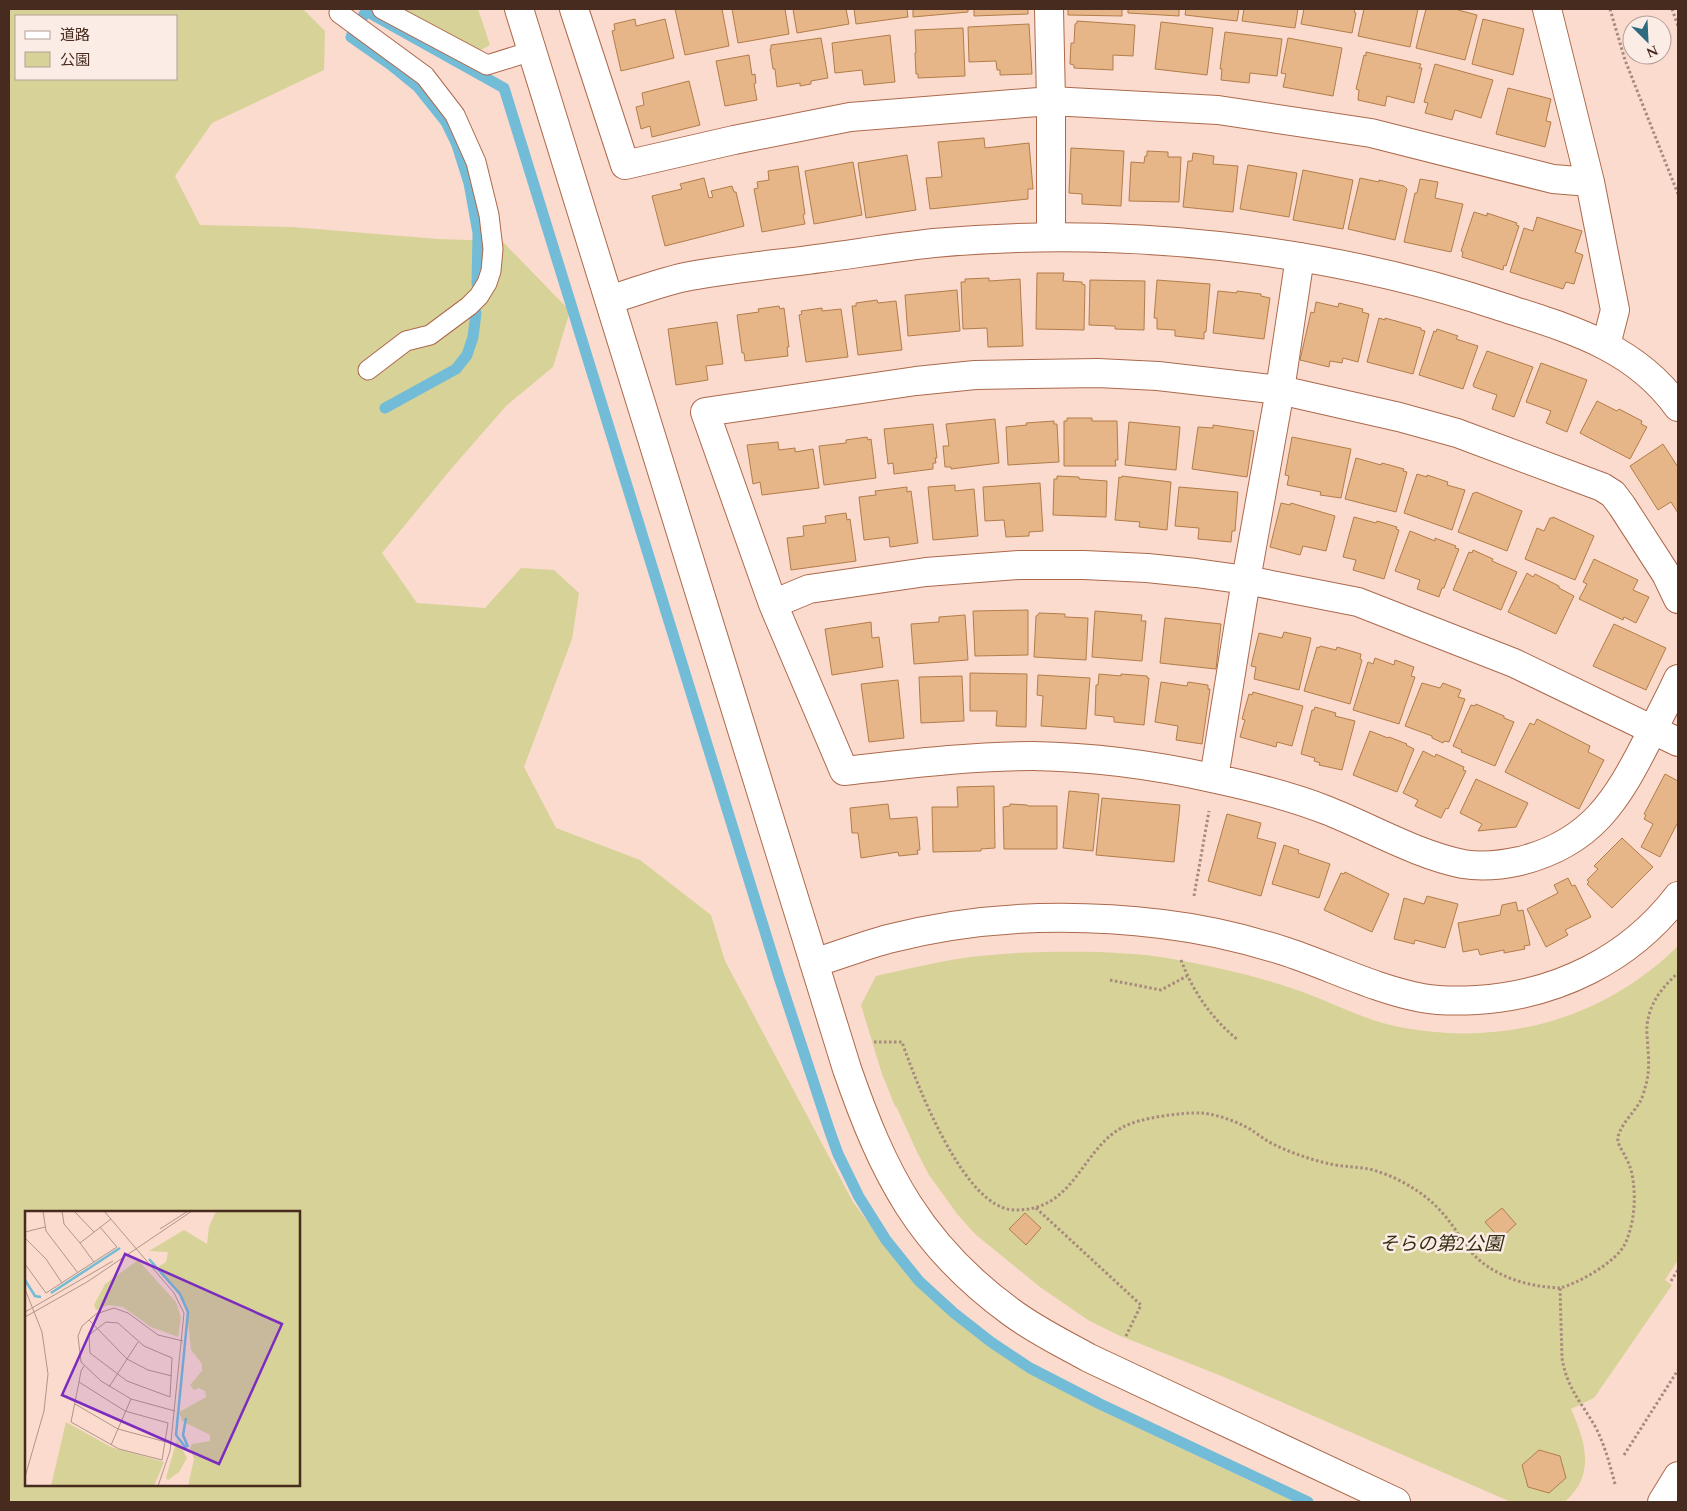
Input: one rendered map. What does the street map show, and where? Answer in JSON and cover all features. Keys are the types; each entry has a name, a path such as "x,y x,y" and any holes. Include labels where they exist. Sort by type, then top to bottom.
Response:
{"street":[{"path":"519,9 856,1096 878,1151 915,1218 945,1254 976,1286 1012,1313 1089,1358 1396,1502"},
{"path":"574,9 625,165 734,140 850,117 1051,101 1218,110 1372,134 1553,179 1590,182"},
{"path":"1049,9 1051,238"},
{"path":"1547,9 1590,182 1615,310 1606,345"},
{"path":"609,300 687,277 934,243 1051,238 1137,239 1179,242 1300,256 1440,288 1546,321 1606,345 1647,371 1678,407"},
{"path":"1214,778 1246,580 1280,390 1300,256"},
{"path":"1678,599 1666,574 1622,506 1612,494 1602,487 1458,433 1280,390 1158,376 1106,373 975,375 916,381 705,412 773,604 844,771 958,759 1034,756 1143,765 1214,778 1293,799 1326,810 1438,857 1465,864 1496,864 1533,858 1571,840 1588,828 1602,814 1620,791 1678,679"},
{"path":"773,604 809,589 926,572 1019,565 1084,564 1147,568 1246,580 1358,602 1514,663 1678,742"},
{"path":"814,963 888,939 966,924 1014,919 1113,919 1164,924 1226,935 1286,952 1386,989 1424,998 1463,1001 1499,999 1535,992 1564,982 1593,968 1619,953 1643,934 1669,908 1678,896"},
{"path":"1662,1502 1678,1476"}],"lane":[{"path":"382,9 487,65 532,51"},
{"path":"338,10 425,76 455,115 476,162 488,215 493,249 491,270 487,283 474,301 430,335 406,340 368,370"}],"path":[{"path":"1610,9 1625,60 1678,194"},
{"path":"1672,9 1678,26"},
{"path":"1192,903 1206,830"},
{"path":"1178,953 1188,976 1208,1011 1238,1040"},
{"path":"872,1042 902,1042 912,1069 956,1161 985,1198 1004,1208 1024,1210 1048,1204 1058,1197 1076,1178 1096,1149 1121,1127 1135,1121 1179,1114 1202,1113 1233,1120 1249,1128 1272,1144 1300,1155 1337,1165 1368,1169 1406,1184 1436,1206 1471,1252 1491,1269 1523,1283 1560,1288 1572,1285 1587,1277 1604,1265 1624,1245 1633,1218 1635,1203 1631,1169 1618,1141 1619,1132 1641,1101 1646,1087 1650,1060 1647,1024 1651,1010 1664,984 1678,973"},
{"path":"1110,980 1160,990 1188,976"},
{"path":"1036,1208 1140,1305 1123,1344"},
{"path":"1671,1281 1678,1270"},
{"path":"1560,1288 1564,1370 1568,1384 1596,1429 1606,1450 1615,1484"},
{"path":"1624,1455 1678,1370"}],"green space":[{"path":"9,9 303,9 325,31 324,70 212,123 175,176 200,225 292,227 438,239 502,241 570,311 553,367 506,406 382,553 417,603 485,608 521,568 554,570 579,593 572,639 524,767 556,828 640,860 711,915 725,961 853,1202 903,1269 924,1292 974,1334 1015,1363 1096,1408 1295,1502 9,1502"},
{"path":"403,9 478,9 490,45 479,51"},
{"name":"そらの第2公園","path":"1678,946 1678,1260 1665,1280 1672,1285 1594,1398 1571,1409 1582,1438 1585,1459 1582,1478 1577,1488 1564,1502 1511,1502 1224,1377 1118,1335 1088,1320 1040,1287 975,1234 958,1215 929,1175 895,1106 882,1074 861,1005 876,976 947,961 987,955 1034,952 1098,952 1161,957 1248,975 1300,991 1361,1016 1399,1027 1437,1032 1475,1033 1513,1030 1549,1022 1584,1009 1617,993 1649,972"}],"building":[{"path":"675,9 722,9 729,46 685,55"},
{"path":"732,9 785,9 789,34 738,43"},
{"path":"793,9 846,9 849,24 797,33"},
{"path":"854,9 907,9 908,17 856,24"},
{"path":"913,9 968,9 968,12 913,17"},
{"path":"974,9 1028,9 1028,14 974,16"},
{"path":"1068,9 1122,9 1122,16 1068,15"},
{"path":"1128,9 1179,9 1179,16 1128,13"},
{"path":"1186,9 1239,9 1237,21 1185,15"},
{"path":"1244,9 1298,9 1295,28 1242,21"},
{"path":"1304,9 1355,9 1352,33 1301,24"},
{"path":"1364,9 1418,9 1410,47 1358,36"},
{"path":"1426,9 1458,9 1477,15 1465,60 1416,48"},
{"path":"635,19 636,26 665,19 674,58 621,71 612,31 615,30 614,24"},
{"path":"1483,19 1524,29 1513,75 1472,64"},
{"path":"1077,21 1135,25 1133,56 1113,55 1113,70 1074,68 1074,65 1070,64 1071,43 1074,43 1075,24"},
{"path":"1161,22 1213,28 1207,75 1155,69"},
{"path":"1029,24 1032,74 1000,75 1000,70 997,70 996,61 969,62 968,27"},
{"path":"963,28 965,76 918,78 918,74 916,74 915,30"},
{"path":"1225,32 1282,39 1277,76 1250,73 1249,83 1221,80 1222,69 1220,69"},
{"path":"890,35 895,82 864,85 862,70 835,73 832,43"},
{"path":"821,38 828,78 811,81 811,84 800,86 800,83 777,87 770,49 771,45"},
{"path":"1288,38 1342,48 1333,96 1283,87 1286,74 1281,73"},
{"path":"1366,52 1421,64 1419,68 1422,68 1414,103 1387,96 1385,106 1358,100 1359,90 1356,89"},
{"path":"749,55 752,75 755,74 756,83 754,84 757,100 725,106 716,61"},
{"path":"1435,64 1493,80 1481,118 1455,110 1452,120 1425,113 1428,103 1424,102"},
{"path":"689,81 700,125 652,137 650,126 641,129 636,107 644,105 642,93"},
{"path":"1508,88 1551,99 1546,121 1551,122 1545,147 1496,134"},
{"path":"984,138 985,148 1029,143 1033,189 1028,189 1028,199 930,209 926,178 942,177 938,142"},
{"path":"1071,148 1124,151 1121,206 1082,204 1082,194 1069,193"},
{"path":"1147,151 1168,152 1168,157 1181,157 1179,202 1129,201 1131,162 1144,163"},
{"path":"1193,153 1214,156 1213,164 1238,166 1233,212 1183,207 1188,161 1192,161"},
{"path":"907,155 916,210 866,218 858,163"},
{"path":"853,162 862,215 814,224 805,171"},
{"path":"1248,165 1297,173 1289,217 1240,209"},
{"path":"798,166 805,224 762,232 754,189 758,188 757,182 769,180 768,171"},
{"path":"1303,170 1353,180 1343,229 1293,220"},
{"path":"704,178 709,198 713,197 711,191 732,186 734,192 736,192 744,226 665,246 652,196 682,189 680,184"},
{"path":"1360,178 1379,182 1379,180 1404,186 1407,189 1395,240 1348,229"},
{"path":"1420,179 1438,182 1435,198 1463,204 1451,252 1404,242"},
{"path":"1474,212 1487,216 1487,213 1517,223 1516,225 1519,226 1503,270 1462,257 1463,252 1461,251"},
{"path":"1537,217 1582,231 1575,252 1583,255 1574,284 1566,282 1563,289 1510,272 1524,228 1533,231"},
{"path":"1037,273 1064,273 1063,281 1082,282 1085,285 1084,330 1036,329"},
{"path":"989,278 989,281 1020,279 1023,346 988,347 987,328 963,329 961,282 965,282 965,279"},
{"path":"1090,280 1145,281 1144,330 1115,329 1115,326 1089,325"},
{"path":"1157,280 1210,284 1204,339 1175,336 1175,330 1157,329 1157,318 1154,318"},
{"path":"957,290 960,331 908,336 905,295"},
{"path":"1218,291 1261,294 1261,296 1270,298 1264,339 1213,333"},
{"path":"877,300 878,303 896,301 902,350 858,355 852,306 856,306 856,303"},
{"path":"1316,302 1338,307 1339,303 1363,309 1362,312 1369,314 1358,362 1343,358 1342,363 1330,361 1329,367 1300,360 1311,312 1314,313"},
{"path":"779,306 780,309 784,308 789,347 787,347 788,356 745,361 744,353 742,353 737,315 759,312 758,309"},
{"path":"822,308 822,311 841,309 848,357 806,362 799,315 802,314 801,311"},
{"path":"1379,318 1421,328 1421,330 1425,331 1413,374 1367,362"},
{"path":"717,322 723,364 706,366 708,380 676,385 668,329"},
{"path":"1437,329 1458,336 1456,339 1478,346 1463,389 1419,375 1434,331 1436,332"},
{"path":"1487,351 1533,367 1514,417 1492,409 1497,395 1473,385"},
{"path":"1541,363 1587,380 1567,432 1546,423 1551,411 1526,402"},
{"path":"1597,401 1617,411 1619,409 1642,421 1641,424 1647,427 1630,459 1580,433"},
{"path":"1067,418 1117,421 1118,460 1115,460 1116,466 1064,466 1064,421 1067,421"},
{"path":"995,419 999,463 951,469 951,467 945,467 943,446 949,446 946,424"},
{"path":"1054,421 1054,424 1057,424 1059,462 1008,465 1006,427"},
{"path":"1129,422 1180,427 1176,470 1125,465"},
{"path":"933,424 937,458 935,458 936,463 933,463 933,469 894,474 893,463 888,464 884,429"},
{"path":"1213,425 1254,431 1247,477 1192,469 1198,427 1213,428"},
{"path":"867,437 868,440 871,439 876,478 824,485 819,446 846,443 846,440"},
{"path":"1292,437 1351,449 1341,498 1320,495 1321,492 1287,485 1289,476 1285,475"},
{"path":"778,442 779,450 795,448 795,452 813,449 819,488 762,495 760,482 753,484 747,445"},
{"path":"1663,444 1678,467 1678,513 1671,502 1658,510 1630,466"},
{"path":"1356,458 1404,469 1403,471 1407,472 1396,512 1345,499"},
{"path":"1417,474 1427,477 1427,475 1448,482 1447,485 1465,490 1452,530 1404,513"},
{"path":"1057,476 1107,481 1106,517 1053,515 1054,479 1057,479"},
{"path":"1122,476 1171,482 1167,530 1139,527 1140,522 1115,520 1119,477 1121,478"},
{"path":"1040,483 1043,531 1029,532 1029,536 1006,537 1004,520 985,521 983,487"},
{"path":"955,485 955,491 974,489 978,536 933,540 928,487"},
{"path":"907,487 907,492 911,491 918,543 890,547 889,537 864,540 859,497 876,495 875,491"},
{"path":"1179,487 1238,492 1235,531 1232,531 1231,542 1198,539 1199,528 1175,526"},
{"path":"1476,492 1522,511 1507,551 1458,532 1473,493"},
{"path":"1281,503 1290,505 1291,503 1335,516 1326,551 1303,546 1300,555 1270,547"},
{"path":"846,513 847,520 850,519 856,561 791,570 787,538 804,536 803,526 826,523 825,516"},
{"path":"1354,517 1376,523 1377,521 1397,527 1396,529 1399,530 1384,579 1353,570 1356,560 1343,557"},
{"path":"1553,517 1594,536 1575,580 1525,559 1537,528 1544,531 1550,518"},
{"path":"1410,531 1435,541 1435,538 1459,549 1439,597 1417,589 1420,580 1395,571"},
{"path":"1473,550 1517,572 1501,610 1453,590 1469,552 1472,553"},
{"path":"1594,559 1638,580 1633,590 1649,597 1636,623 1624,617 1623,620 1579,599 1587,584 1583,582"},
{"path":"1527,573 1533,577 1535,574 1574,596 1556,634 1508,612"},
{"path":"1028,610 1028,655 975,656 973,611"},
{"path":"1095,611 1142,615 1141,621 1146,621 1142,661 1092,657"},
{"path":"1039,613 1065,614 1065,617 1088,618 1086,660 1034,657 1036,616"},
{"path":"965,615 968,660 914,664 911,624 939,622 939,617"},
{"path":"1165,618 1221,624 1216,669 1160,663"},
{"path":"871,622 872,638 879,637 883,667 832,675 825,629"},
{"path":"1614,624 1666,648 1646,690 1593,666"},
{"path":"1284,632 1311,638 1299,690 1254,679 1256,667 1251,666 1259,633 1282,638"},
{"path":"1320,646 1336,650 1337,647 1361,654 1360,659 1362,660 1350,704 1304,691 1317,647 1319,648"},
{"path":"1375,658 1394,665 1395,660 1414,667 1411,676 1415,677 1399,724 1353,710 1368,662 1373,664"},
{"path":"970,673 1027,674 1026,727 996,726 997,711 970,711"},
{"path":"1099,674 1147,676 1149,678 1144,725 1114,722 1114,717 1095,715 1096,685 1098,685"},
{"path":"1038,675 1090,678 1086,729 1041,726 1043,696 1037,695"},
{"path":"962,676 964,721 921,723 919,677"},
{"path":"898,680 904,738 869,742 861,684"},
{"path":"1161,682 1187,686 1188,682 1208,685 1208,689 1210,689 1202,744 1176,740 1178,726 1155,722"},
{"path":"1422,683 1440,688 1443,683 1461,690 1458,697 1465,699 1449,742 1444,741 1443,743 1432,738 1432,736 1405,726"},
{"path":"1253,692 1303,706 1292,746 1277,742 1276,747 1240,737 1245,720 1242,719 1249,694 1252,695"},
{"path":"1476,704 1514,722 1495,766 1461,752 1462,750 1453,746 1471,705 1475,706"},
{"path":"1315,707 1336,713 1335,716 1355,721 1342,770 1319,765 1320,763 1314,761 1315,758 1301,754 1312,710"},
{"path":"1537,719 1590,746 1588,752 1604,760 1579,809 1505,772 1530,723 1534,725"},
{"path":"1370,731 1407,744 1414,749 1397,792 1353,775"},
{"path":"1423,751 1435,757 1436,754 1464,767 1463,770 1466,771 1448,809 1446,808 1441,818 1415,806 1418,800 1403,793"},
{"path":"1665,774 1678,781 1678,822 1660,857 1641,847 1653,824 1644,819 1646,815 1644,814"},
{"path":"1476,779 1528,803 1516,827 1478,831 1482,824 1460,813"},
{"path":"994,786 995,848 981,849 981,851 933,852 932,807 958,807 957,787"},
{"path":"1069,791 1099,794 1093,851 1063,848"},
{"path":"1102,798 1180,805 1174,862 1096,855"},
{"path":"888,804 890,819 917,817 920,850 917,850 918,854 899,856 898,852 861,858 858,833 852,833 850,808"},
{"path":"1010,804 1057,806 1057,849 1004,849 1003,807 1010,806"},
{"path":"1227,814 1261,823 1257,838 1276,843 1261,896 1208,881"},
{"path":"1622,838 1653,867 1612,908 1587,884 1589,882 1587,880 1598,869 1594,866"},
{"path":"1284,845 1299,850 1298,853 1330,864 1319,898 1272,884"},
{"path":"1345,872 1389,894 1372,932 1324,910 1341,873 1344,874"},
{"path":"1568,878 1572,886 1575,885 1591,917 1565,930 1568,935 1546,947 1527,909 1558,893 1554,885"},
{"path":"1427,896 1458,904 1445,948 1415,940 1414,944 1394,939 1404,898 1424,904"},
{"path":"1516,902 1518,911 1523,910 1530,945 1524,946 1525,949 1504,953 1504,950 1480,955 1478,949 1463,952 1458,923 1500,915 1502,905"},
{"path":"1502,1208 1516,1224 1500,1239 1485,1222"},
{"path":"1025,1213 1041,1228 1026,1245 1009,1229"},
{"path":"1539,1450 1560,1456 1566,1478 1549,1493 1528,1487 1522,1465"}],"waterway":[{"path":"362,18 366,11 504,88 779,977 830,1132 838,1154 859,1197 886,1240 919,1281 954,1313 991,1342 1030,1368 1100,1404 1308,1502"},
{"path":"353,32 351,37 418,87 446,122 457,145 469,183 478,233 477,284"},
{"path":"385,408 456,369 467,355 473,337 476,313"}]}
